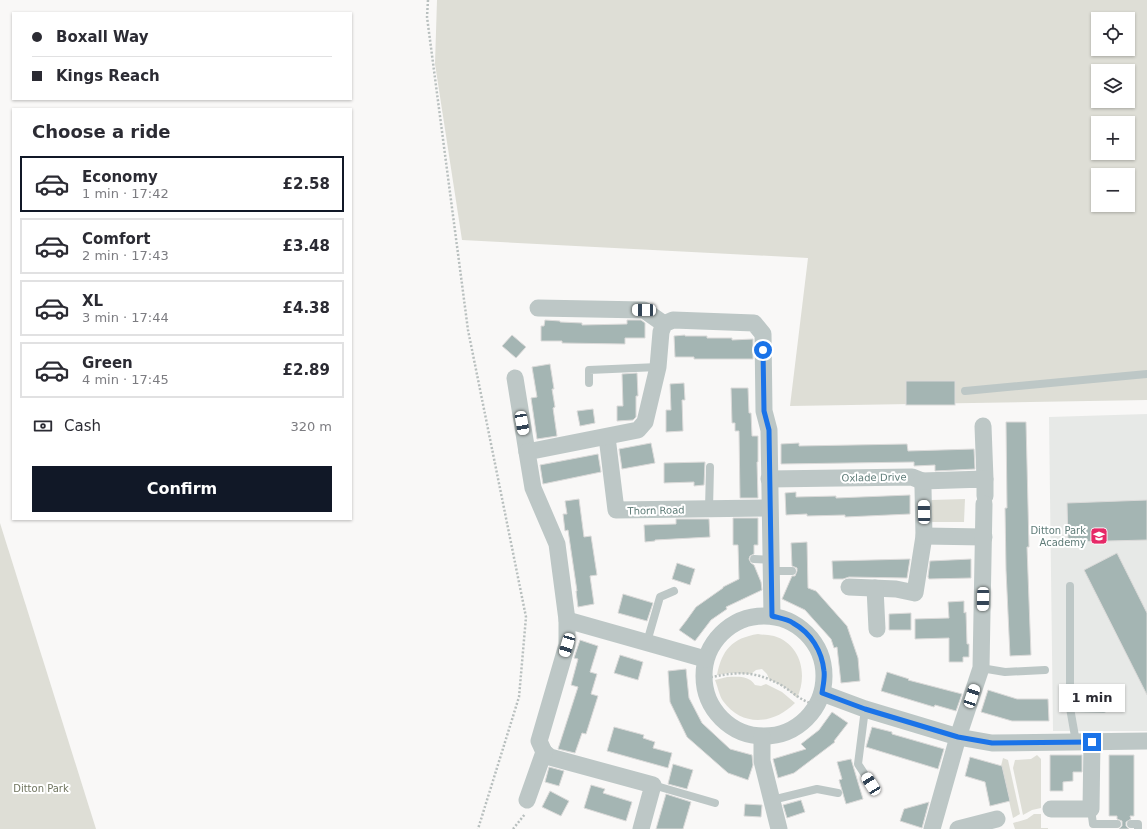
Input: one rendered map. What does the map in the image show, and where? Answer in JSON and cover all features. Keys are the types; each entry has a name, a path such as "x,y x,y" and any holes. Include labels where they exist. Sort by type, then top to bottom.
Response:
{"street":[{"path":"538,308 644,310 664,324"},
{"path":"528,452 638,430 646,422 658,367 661,332 664,324 673,320 754,323 763,334 764,411 769,430 769,508 765,563 772,616"},
{"path":"514,378 528,452 533,488 557,544 567,620 567,645 539,741 544,752 550,757 653,785 641,829"},
{"path":"932,829 958,737 981,668 985,500 983,426"},
{"name":"Thorn Road","path":"607,437 616,510 769,508"},
{"name":"Oxlade Drive","path":"769,479 912,477 922,481 985,479"},
{"path":"849,587 896,589 915,593 924,536 922,481"},
{"path":"924,536 984,537"},
{"path":"875,588 877,629"},
{"path":"755,616 772,616 792,622 808,634 820,652 825,672 820,699 807,719 794,729 778,735 762,737 744,733 728,725 715,713 706,697 703,679 705,659 712,643 724,630 738,621 755,616"},
{"path":"567,620 705,659"},
{"path":"820,699 865,709 958,737 992,743 1147,741"},
{"path":"762,737 762,761 779,829"},
{"path":"1051,809 1091,809 1084,742"},
{"path":"527,800 544,752"},
{"path":"958,829 997,819"}],"lane":[{"path":"589,384 589,370 658,367"},
{"path":"965,391 1147,374"},
{"path":"710,467 710,509"},
{"path":"765,563 792,571"},
{"path":"1070,586 1070,708 1084,742"},
{"path":"647,642 660,597 674,590"},
{"path":"981,668 1005,672 1045,670"},
{"path":"1070,708 1103,709"},
{"path":"865,709 858,764 871,784"},
{"path":"653,785 715,802"},
{"path":"772,800 817,789 838,793"},
{"path":"1091,809 1093,824 1117,824"},
{"path":"1130,824 1138,824 1138,829"}],"path":[{"path":"428,0 427,17 468,330 526,617 519,698 478,829"},
{"path":"703,679 738,673 762,676 782,686 802,700 820,699"}],"shaded area":[{"name":"Ditton Park Academy","path":"1147,414 1147,731 1053,731 1049,417"}],"green space":[{"path":"437,0 1147,0 1147,400 790,406 808,258 462,240 435,64"},
{"path":"965,499 964,522 931,522 931,500"},
{"name":"Ditton Park","path":"0,523 96,829 0,829"},
{"path":"758,634 774,636 783,640 791,646 796,653 802,670 802,680 797,698 786,688 769,679 767,674 762,669 756,670 751,674 730,673 717,675 725,652 735,642"},
{"path":"727,677 746,678 755,685 761,686 766,684 782,692 795,703 777,716 768,719 748,719 731,709 720,696 715,680"},
{"path":"1037,755 1041,759 1041,808 1032,810 1023,815 1013,768 1015,760 1031,759"},
{"path":"1003,758 1008,760 1020,814 1013,818 1001,766"},
{"path":"1034,814 1041,814 1041,828 1048,829 1015,829 1013,823 1027,819"}],"building":[{"path":"545,320 582,323 582,325 627,324 627,320 641,320 645,323 645,338 625,338 625,344 562,343 562,341 541,341 541,326 544,326"},
{"path":"512,335 526,347 516,358 502,346"},
{"path":"674,336 707,336 707,338 732,338 732,340 753,339 753,359 694,359 694,357 675,357"},
{"path":"550,364 554,389 552,389 555,407 553,408 557,436 537,439 531,398 537,397 532,367"},
{"path":"637,373 638,396 636,396 636,417 633,420 617,421 617,406 623,406 622,374"},
{"path":"906,381 955,381 955,405 906,405"},
{"path":"684,383 685,400 682,400 683,431 666,432 666,410 671,410 670,384"},
{"path":"731,388 748,388 752,436 758,436 758,498 740,498 739,431 735,431 735,423 732,423"},
{"path":"593,409 595,423 580,426 577,411"},
{"path":"1006,422 1026,422 1029,547 1027,547 1031,655 1010,656 1006,570"},
{"path":"651,443 655,463 622,469 619,449"},
{"path":"799,443 799,446 907,444 908,451 974,449 975,469 935,471 935,465 914,466 914,462 781,464 781,444"},
{"path":"598,454 601,472 543,484 540,465"},
{"path":"705,462 704,485 694,486 694,482 664,483 664,463"},
{"path":"796,492 796,497 836,496 836,498 910,495 910,514 845,517 845,515 786,515 785,493"},
{"path":"579,499 584,537 591,536 597,575 590,576 594,604 578,607 568,530 565,531 563,514 567,514 565,501"},
{"path":"1147,500 1147,540 1068,542 1067,503"},
{"path":"733,518 758,518 758,545 754,545 754,554 750,556 749,559 754,565 761,582 762,590 726,607 727,609 711,620 695,641 679,630 696,607 723,587 739,579 738,545 733,545"},
{"path":"676,519 709,519 710,537 655,540 645,542 644,525 676,524"},
{"path":"807,542 808,588 816,591 847,626 858,658 860,681 841,683 837,647 834,648 831,639 805,610 782,599 792,576 795,576 797,571 797,568 792,566 791,543"},
{"path":"1117,553 1147,613 1147,695 1084,570"},
{"path":"910,559 907,578 849,577 843,579 833,579 832,561"},
{"path":"971,559 971,578 929,579 928,577 930,561"},
{"path":"677,563 695,569 690,585 672,579"},
{"path":"623,594 653,603 647,621 618,613"},
{"path":"964,601 969,657 963,657 963,662 949,662 949,638 915,639 915,619 949,618 948,602"},
{"path":"911,613 911,630 889,630 889,614"},
{"path":"580,640 598,646 590,672 597,674 591,694 598,696 586,734 582,733 575,753 558,749 578,687 571,685 578,659 574,658"},
{"path":"620,655 643,662 638,680 614,673"},
{"path":"686,669 689,698 702,723 730,749 752,755 753,765 748,780 728,773 687,737 670,702 668,671"},
{"path":"887,672 909,679 908,680 962,694 956,711 935,705 934,707 881,691"},
{"path":"988,690 1017,699 1048,699 1049,721 1012,721 981,712"},
{"path":"832,712 848,723 834,741 835,742 794,773 778,778 773,759 806,749 801,744 819,730"},
{"path":"614,727 644,735 643,738 655,742 653,748 672,753 668,768 607,751"},
{"path":"872,727 944,749 938,769 866,747"},
{"path":"1050,755 1082,755 1082,772 1073,772 1073,781 1063,782 1063,791 1050,791"},
{"path":"1109,755 1134,755 1134,816 1130,816 1131,819 1126,822 1126,826 1129,829 1119,829 1122,826 1122,821 1117,819 1117,816 1109,816"},
{"path":"970,757 1002,766 1010,801 990,806 985,782 965,776"},
{"path":"851,759 863,799 846,804 839,780 842,779 837,762"},
{"path":"673,764 693,770 687,789 668,784"},
{"path":"549,767 564,771 559,786 545,782"},
{"path":"591,785 605,789 603,793 632,802 626,821 584,808"},
{"path":"550,791 569,801 561,816 542,807"},
{"path":"666,794 691,802 683,829 656,829"},
{"path":"801,800 805,812 787,818 783,805"},
{"path":"929,802 922,828 900,821 904,809"},
{"path":"745,804 762,805 761,817 744,816"}],"place":[{"name":"Ditton Park Academy","path":"1099,536"}],"route":[{"path":"763,350 764,411 769,430 769,508 772,616 792,622 808,634 820,652 825,672 822,693 865,709 958,737 992,743 1092,742"}]}
